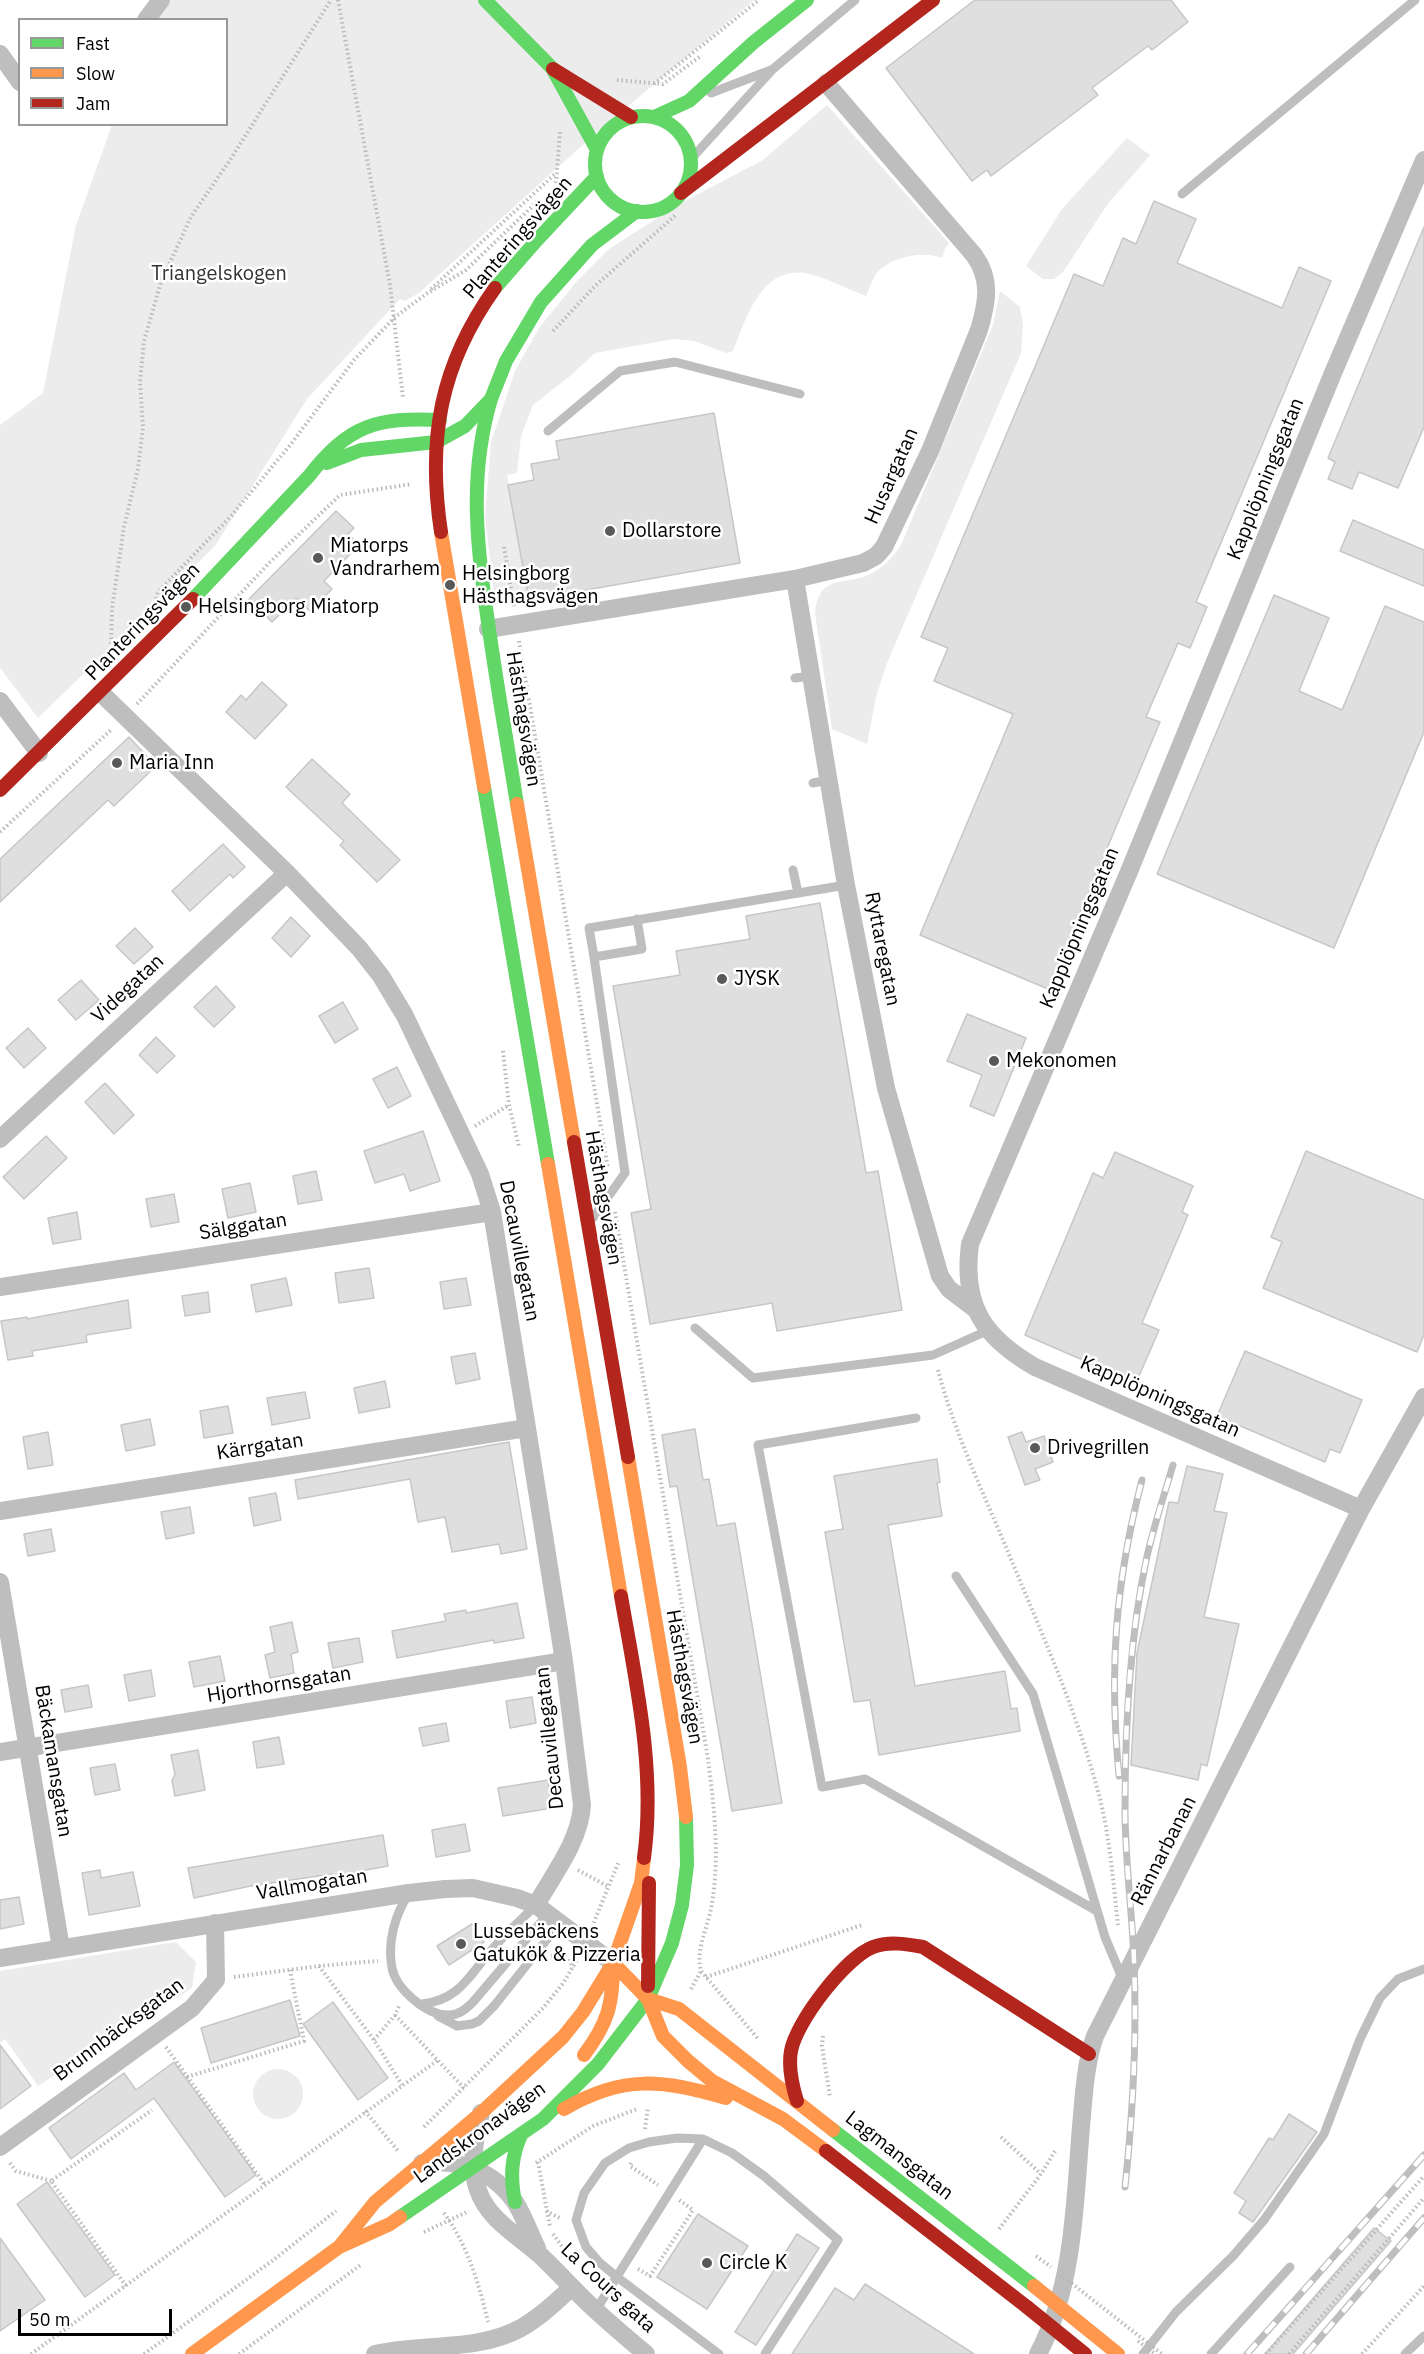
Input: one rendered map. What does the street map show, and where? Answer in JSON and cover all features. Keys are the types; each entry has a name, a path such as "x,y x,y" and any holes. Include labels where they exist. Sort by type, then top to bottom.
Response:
{"main road":[{"path":"485,0 552,68 631,117"},
{"path":"654,117 689,101 754,42 807,0"},
{"path":"681,193 691,171 691,159 687,144 679,132 668,122 654,117 631,117 613,126 597,150 595,163 597,176 608,196 616,203 637,211 656,210 666,206 933,0"},
{"path":"552,68 597,150"},
{"name":"Planteringsvägen","path":"0,790 186,608 309,476 321,459 348,435 372,424 404,417 440,420 454,359 476,317 517,263 597,176"},
{"name":"Planteringsvägen","path":"309,476 327,463 348,454 375,447 452,440 491,399 507,361 541,302 592,245 637,211"},
{"name":"Hästhagsvägen","path":"491,399 479,447 474,495 475,534 488,629 680,1767 686,1821 687,1865 682,1905 673,1940 648,1999"},
{"path":"440,420 452,440"},
{"path":"440,420 436,442 435,481 450,585 647,1762 650,1822 648,1999"},
{"path":"465,469 474,495"},
{"path":"543,2119 608,2019 612,2007 613,1963 641,1883 650,1822"},
{"path":"797,2101 790,2069 791,2052 798,2030 846,1963 860,1953 885,1943 898,1942 923,1947 1089,2054"},
{"name":"Lagmansgatan","path":"613,1963 648,1999 663,2036 712,2081 764,2109 812,2140 1085,2354"},
{"name":"Landskronavägen","path":"339,2247 375,2202 481,2113 563,2037 583,2012 613,1963"},
{"name":"Lagmansgatan","path":"648,1999 680,2009 1119,2354"},
{"name":"Landskronavägen","path":"192,2354 339,2247 390,2224 543,2119 598,2064 648,1999"},
{"path":"543,2119 603,2089 641,2084 697,2089 764,2109"},
{"path":"515,2202 510,2181 511,2161 522,2133"}],"street":[{"path":"148,18 161,0"},
{"path":"0,54 18,79"},
{"name":"Husargatan","path":"488,629 795,579 863,563 876,556 884,547 930,451 975,340 985,311 987,292 985,273 975,255 826,83"},
{"name":"Kapplöpningsgatan","path":"1361,1509 1035,1367 1010,1353 989,1330 974,1308 967,1269 970,1244 1128,874 1329,384 1424,160"},
{"name":"Ryttaregatan","path":"795,579 803,677 821,782 846,885 886,1088 937,1268 949,1289 974,1308"},
{"name":"Decauvillegatan","path":"101,693 287,873 359,948 381,976 405,1016 480,1174 492,1212 527,1428 564,1661 582,1805 574,1837 561,1861 548,1914"},
{"path":"0,701 39,753"},
{"name":"Videgatan","path":"0,1139 287,873"},
{"name":"Sälggatan","path":"0,1287 492,1212"},
{"name":"Rännarbanan","path":"1038,2354 1049,2335 1070,2256 1089,2054 1095,2036 1361,1509 1424,1397"},
{"name":"Kärrgatan","path":"0,1511 527,1428"},
{"name":"Bäckamansgatan","path":"0,1582 61,1948"},
{"name":"Hjorthornsgatan","path":"0,1752 564,1661"},
{"name":"Vallmogatan","path":"0,1958 409,1893 446,1888 473,1888 517,1898 548,1914 613,1963"},
{"path":"214,1923 216,1980"},
{"name":"Brunnbäcksgatan","path":"3,2152 192,2008 216,1980"},
{"name":"La Cours gata","path":"481,2113 474,2142 473,2168 482,2201 493,2216 540,2255 596,2310 646,2354"},
{"name":"La Cours gata","path":"422,2163 449,2162 473,2168 488,2175 515,2202 540,2255"},
{"path":"375,2354 499,2337 521,2328 540,2316 572,2287"}],"lane":[{"path":"691,159 773,69 855,0"},
{"path":"1182,194 1415,0"},
{"path":"689,101 773,69"},
{"path":"548,431 620,371 675,362 800,394"},
{"path":"794,870 798,893"},
{"path":"588,1225 625,1173 589,928 846,885"},
{"path":"594,957 642,949 637,919"},
{"path":"696,1328 753,1378 933,1355 989,1330"},
{"path":"916,1418 758,1445 822,1787 865,1779 1097,1911"},
{"path":"956,1576 1033,1694 1105,1937 1123,1980"},
{"path":"409,1893 402,1905 393,1933 391,1960 397,1982 404,1992 451,2024 463,2026 479,2020 494,2006 548,1914"},
{"path":"422,2004 435,2003 454,1994 495,1946 548,1914"},
{"path":"422,2004 448,2015 466,2009 548,1914"},
{"path":"1143,2354 1176,2312 1233,2256 1264,2220 1324,2134 1360,2039 1380,1998 1398,1979 1424,1969"},
{"path":"719,2354 617,2277 586,2247 576,2220 584,2193 605,2163 629,2148 677,2138 703,2139 732,2152 764,2176 838,2241 765,2354"},
{"path":"596,2310 703,2139"},
{"path":"1211,2354 1290,2267"},
{"path":"1405,2354 1424,2336"}],"path":[{"path":"118,649 110,656 112,608 124,527 138,469 143,427 140,382 144,341 161,282 190,217 232,157 331,0"},
{"path":"338,0 395,317 404,417"},
{"path":"654,84 759,0"},
{"path":"426,294 556,172 557,183 549,191"},
{"path":"153,610 158,592 232,515 291,444 354,360 395,317 426,294 466,270 540,199"},
{"path":"550,334 595,286 683,209"},
{"path":"407,445 411,495"},
{"path":"0,832 125,716 270,562 333,500 340,495 435,481"},
{"path":"502,536 708,1759 717,1830 712,1903 698,1959 701,1971 762,2043"},
{"path":"502,1040 509,1105 520,1149"},
{"path":"462,1133 509,1105"},
{"path":"938,1370 968,1455 1067,1698 1088,1758 1107,1832 1120,1933"},
{"path":"416,2135 543,2008 564,1982 586,1942 620,1857"},
{"path":"561,1861 609,1887"},
{"path":"544,1959 553,1955 565,1957 574,1967"},
{"path":"216,1980 319,1966 391,1960"},
{"path":"319,1966 374,2040 402,2085"},
{"path":"188,2077 304,2041 290,1970"},
{"path":"374,2040 395,2015 464,2088"},
{"path":"824,2028 822,2046 831,2102"},
{"path":"157,2034 266,2185"},
{"path":"31,2354 438,2060"},
{"path":"510,2181 593,2126 618,2115 650,2106"},
{"path":"51,2181 152,2110"},
{"path":"1001,2137 1041,2174"},
{"path":"391,2159 407,2144"},
{"path":"993,2237 1056,2151"},
{"path":"3,2152 16,2171 51,2181 126,2286"},
{"path":"1266,2354 1424,2176"},
{"path":"1289,2354 1424,2198"},
{"path":"422,2232 467,2211 482,2201"},
{"path":"144,2354 272,2261 345,2204"},
{"path":"1031,2252 1162,2354"},
{"path":"239,2354 370,2257"},
{"path":"1362,2354 1424,2286"}],"green space":[{"name":"Triangelskogen","path":"156,0 754,0 588,140 419,293 405,301 400,299 307,399 215,546 38,718 0,668 0,425 43,393 76,225 112,126 228,126 228,18 149,18"},
{"path":"827,105 949,243 942,258 916,255 889,263 876,274 866,296 811,274 790,273 777,278 757,298 733,351 726,353 694,341 673,339 595,353 533,405 521,436 517,473 507,475 529,600 500,602 494,594 485,516 491,442 515,371 539,328 577,281 609,249 679,204 763,160"},
{"path":"1127,138 1150,155 1107,205 1063,272 1054,279 1043,279 1026,266 1062,209"},
{"path":"1000,291 1020,307 1023,325 1021,353 887,663 876,697 867,744 832,729 815,613 818,600 822,592 834,583 860,578 879,569 901,545 993,325"},
{"path":"176,1942 196,1962 192,1988 38,2086 5,2039 0,2043 0,1971"},
{"path":"273,2069 283,2069 296,2076 303,2089 303,2099 296,2112 283,2119 273,2119 264,2115 257,2108 253,2099 253,2089 257,2080 264,2073"}],"building":[{"path":"975,0 1171,0 1188,22 1152,50 1148,46 1092,88 1098,95 991,176 987,170 972,181 886,68"},
{"path":"1154,201 1196,219 1177,263 1282,308 1299,267 1331,281 1196,602 1207,607 1190,648 1178,643 1146,717 1160,722 1048,989 920,935 1013,714 934,681 948,648 921,637 1074,274 1103,286 1123,238 1136,244"},
{"path":"1424,227 1424,427 1398,488 1359,472 1352,489 1328,479 1335,462 1328,458"},
{"path":"714,413 740,563 529,600 508,485 534,480 531,464 559,459 556,441"},
{"name":"Miatorps Vandrarhem","path":"336,511 354,528 348,534 359,545 324,581 332,589 310,611 296,598 272,622 249,599"},
{"path":"1353,520 1424,550 1424,586 1340,551"},
{"path":"1274,595 1329,618 1299,691 1342,710 1385,606 1424,622 1424,732 1334,948 1157,874"},
{"path":"262,682 287,705 255,739 226,712 241,695 246,700"},
{"path":"129,737 156,766 114,806 108,800 0,902 0,859"},
{"path":"312,759 350,794 342,803 400,860 377,882 340,845 344,841 286,787"},
{"path":"223,844 245,867 233,878 230,874 190,911 172,891"},
{"path":"820,903 866,1173 878,1171 902,1310 777,1331 772,1303 650,1324 631,1213 651,1209 613,986 680,975 676,951 750,939 746,916"},
{"path":"291,917 310,936 291,957 272,938"},
{"path":"135,928 153,947 134,964 116,946"},
{"path":"81,980 99,1000 76,1020 58,1000"},
{"path":"216,986 235,1007 214,1027 194,1007"},
{"path":"343,1002 358,1029 335,1043 319,1016"},
{"path":"967,1014 1026,1038 994,1116 970,1106 982,1075 947,1061"},
{"path":"28,1028 46,1048 24,1068 6,1048"},
{"path":"156,1037 175,1056 157,1073 139,1055"},
{"path":"397,1067 411,1096 388,1108 373,1079"},
{"path":"105,1083 134,1115 114,1134 85,1102"},
{"path":"423,1131 440,1181 410,1191 404,1174 375,1183 364,1151"},
{"path":"46,1136 67,1158 24,1199 3,1177"},
{"path":"1306,1151 1424,1200 1424,1335 1417,1352 1263,1288 1282,1242 1271,1237"},
{"path":"1115,1152 1193,1186 1182,1212 1188,1215 1142,1323 1159,1330 1136,1383 1025,1335 1093,1173 1103,1178"},
{"path":"316,1171 322,1200 298,1204 293,1176"},
{"path":"250,1183 256,1212 228,1218 222,1189"},
{"path":"174,1194 179,1222 151,1227 146,1199"},
{"path":"77,1212 81,1239 53,1244 48,1218"},
{"path":"369,1268 374,1298 339,1303 335,1273"},
{"path":"286,1278 292,1305 256,1312 251,1285"},
{"path":"466,1278 471,1305 444,1309 440,1282"},
{"path":"208,1292 210,1312 185,1316 182,1296"},
{"path":"128,1300 131,1328 86,1335 87,1342 32,1351 33,1356 8,1360 1,1321 27,1317 27,1319"},
{"path":"1245,1351 1362,1400 1340,1453 1330,1449 1325,1462 1217,1416"},
{"path":"475,1353 480,1379 456,1384 451,1357"},
{"path":"385,1381 390,1407 359,1413 354,1388"},
{"path":"305,1392 310,1418 272,1425 267,1398"},
{"path":"228,1406 233,1433 204,1438 200,1411"},
{"path":"150,1419 155,1445 126,1451 121,1425"},
{"path":"695,1429 703,1480 709,1479 717,1526 735,1523 782,1803 732,1811 677,1486 670,1487 662,1435"},
{"path":"48,1432 53,1465 28,1469 23,1437"},
{"path":"1022,1432 1026,1442 1044,1436 1053,1462 1035,1469 1040,1480 1025,1485 1008,1437"},
{"path":"509,1442 527,1549 501,1554 499,1544 452,1552 445,1517 418,1522 410,1479 298,1499 295,1480"},
{"path":"937,1459 940,1482 937,1483 942,1516 888,1525 915,1686 1005,1671 1011,1709 1017,1708 1020,1731 879,1755 870,1700 854,1702 825,1532 843,1529 834,1476"},
{"path":"1187,1466 1223,1474 1214,1511 1227,1513 1204,1617 1239,1624 1207,1766 1201,1764 1198,1780 1131,1765 1137,1653 1169,1502 1178,1503"},
{"path":"276,1493 281,1520 254,1526 249,1498"},
{"path":"190,1507 194,1533 166,1539 161,1512"},
{"path":"51,1529 55,1551 28,1556 24,1534"},
{"path":"517,1603 524,1638 494,1643 494,1640 397,1658 392,1631 446,1621 444,1614 466,1610 466,1613"},
{"path":"292,1622 298,1652 291,1654 294,1673 270,1678 265,1655 275,1652 270,1627"},
{"path":"359,1638 363,1662 333,1668 328,1643"},
{"path":"220,1656 225,1681 194,1687 189,1662"},
{"path":"151,1670 155,1696 129,1701 124,1675"},
{"path":"88,1685 92,1707 65,1712 61,1690"},
{"path":"532,1697 536,1723 510,1728 506,1701"},
{"path":"446,1723 449,1741 423,1746 419,1728"},
{"path":"279,1737 284,1764 257,1768 253,1742"},
{"path":"198,1750 205,1790 175,1796 172,1781 175,1774 171,1755"},
{"path":"115,1764 120,1790 95,1795 90,1768"},
{"path":"548,1780 552,1808 503,1816 498,1788"},
{"path":"465,1824 470,1851 436,1857 432,1830"},
{"path":"383,1835 388,1866 333,1876 332,1874 251,1886 194,1898 188,1868"},
{"path":"100,1870 101,1878 133,1872 140,1906 89,1915 82,1873"},
{"path":"19,1897 24,1924 0,1929 0,1900"},
{"name":"Lussebäckens Gatukök & Pizzeria","path":"472,1924 484,1942 449,1965 437,1946"},
{"path":"290,2000 300,2036 211,2063 201,2028"},
{"path":"333,2002 388,2078 358,2100 303,2024"},
{"path":"0,2045 31,2086 0,2109"},
{"path":"174,2062 256,2175 225,2197 154,2098 71,2159 49,2128 124,2073 136,2090"},
{"path":"1289,2114 1317,2132 1253,2222 1239,2213 1246,2201 1234,2193 1269,2138 1273,2140"},
{"path":"47,2182 115,2275 85,2297 17,2204"},
{"path":"698,2214 748,2246 707,2309 657,2277"},
{"path":"1374,2228 1391,2241 1293,2354 1265,2354"},
{"path":"797,2234 819,2248 756,2345 735,2332"},
{"path":"0,2238 45,2300 0,2331"},
{"path":"865,2284 974,2354 792,2354 835,2288 854,2300"}],"railway":[{"path":"1125,2187 1135,2045 1133,1941 1125,1829 1129,1685 1146,1561 1173,1465"},
{"path":"1119,1776 1115,1699 1117,1627 1126,1555 1142,1480"},
{"path":"1247,2354 1424,2155"},
{"path":"1306,2354 1424,2218"}],"traffic: fast":[{"path":"485,0 552,68 597,150"},
{"path":"654,117 689,101 754,42 807,0"},
{"path":"643,116 661,120 677,130 687,146 691,164 687,182 677,198 661,208 643,212 625,208 609,198 599,182 595,164 599,146 609,130 625,120 643,116"},
{"path":"495,288 597,176"},
{"path":"327,463 361,450 436,442 465,426 491,399 506,361 541,302 592,245 637,211"},
{"path":"491,399 479,459 477,517 493,657 517,804"},
{"path":"193,599 337,445 351,435 381,423 398,420 440,420"},
{"path":"484,787 548,1164"},
{"path":"400,2217 543,2119 598,2064 648,1999 672,1943 682,1905 687,1865 686,1817"},
{"path":"833,2130 1034,2286"},
{"path":"515,2202 512,2167 522,2133"}],"traffic: slow":[{"path":"441,532 484,787"},
{"path":"517,804 574,1142"},
{"path":"548,1164 621,1596"},
{"path":"628,1457 680,1767 686,1817"},
{"path":"339,2247 375,2202 481,2113 563,2037 583,2012 613,1963 641,1883 644,1858"},
{"path":"613,1963 648,1999 663,2036 688,2061 712,2081 783,2119 826,2151"},
{"path":"584,2055 604,2023 612,1991 613,1964"},
{"path":"648,1999 679,2009 833,2130"},
{"path":"564,2109 606,2090 625,2085 662,2084 726,2098"},
{"path":"192,2354 339,2247 390,2224 400,2217"},
{"path":"1034,2286 1118,2354"}],"traffic: jam":[{"path":"681,193 933,0"},
{"path":"553,69 631,117"},
{"path":"441,532 436,465 437,434 442,404 461,346 495,288"},
{"path":"0,790 193,599"},
{"path":"574,1142 628,1457"},
{"path":"621,1596 638,1694 646,1759 648,1792 644,1858"},
{"path":"648,1986 649,1883"},
{"path":"797,2101 791,2076 790,2057 802,2024 823,1992 849,1964 862,1953 885,1944 923,1947 1089,2054"},
{"path":"826,2151 1027,2307"},
{"path":"1027,2307 1085,2354"}],"place":[{"name":"Dollarstore","path":"610,531"},
{"name":"Miatorps Vandrarhem","path":"318,558"},
{"name":"Helsingborg Hästhagsvägen","path":"450,585"},
{"name":"Helsingborg Miatorp","path":"186,607"},
{"name":"Maria Inn","path":"117,763"},
{"name":"JYSK","path":"722,979"},
{"name":"Mekonomen","path":"994,1061"},
{"name":"Drivegrillen","path":"1035,1448"},
{"name":"Lussebäckens Gatukök & Pizzeria","path":"461,1944"},
{"name":"Circle K","path":"707,2263"}]}
